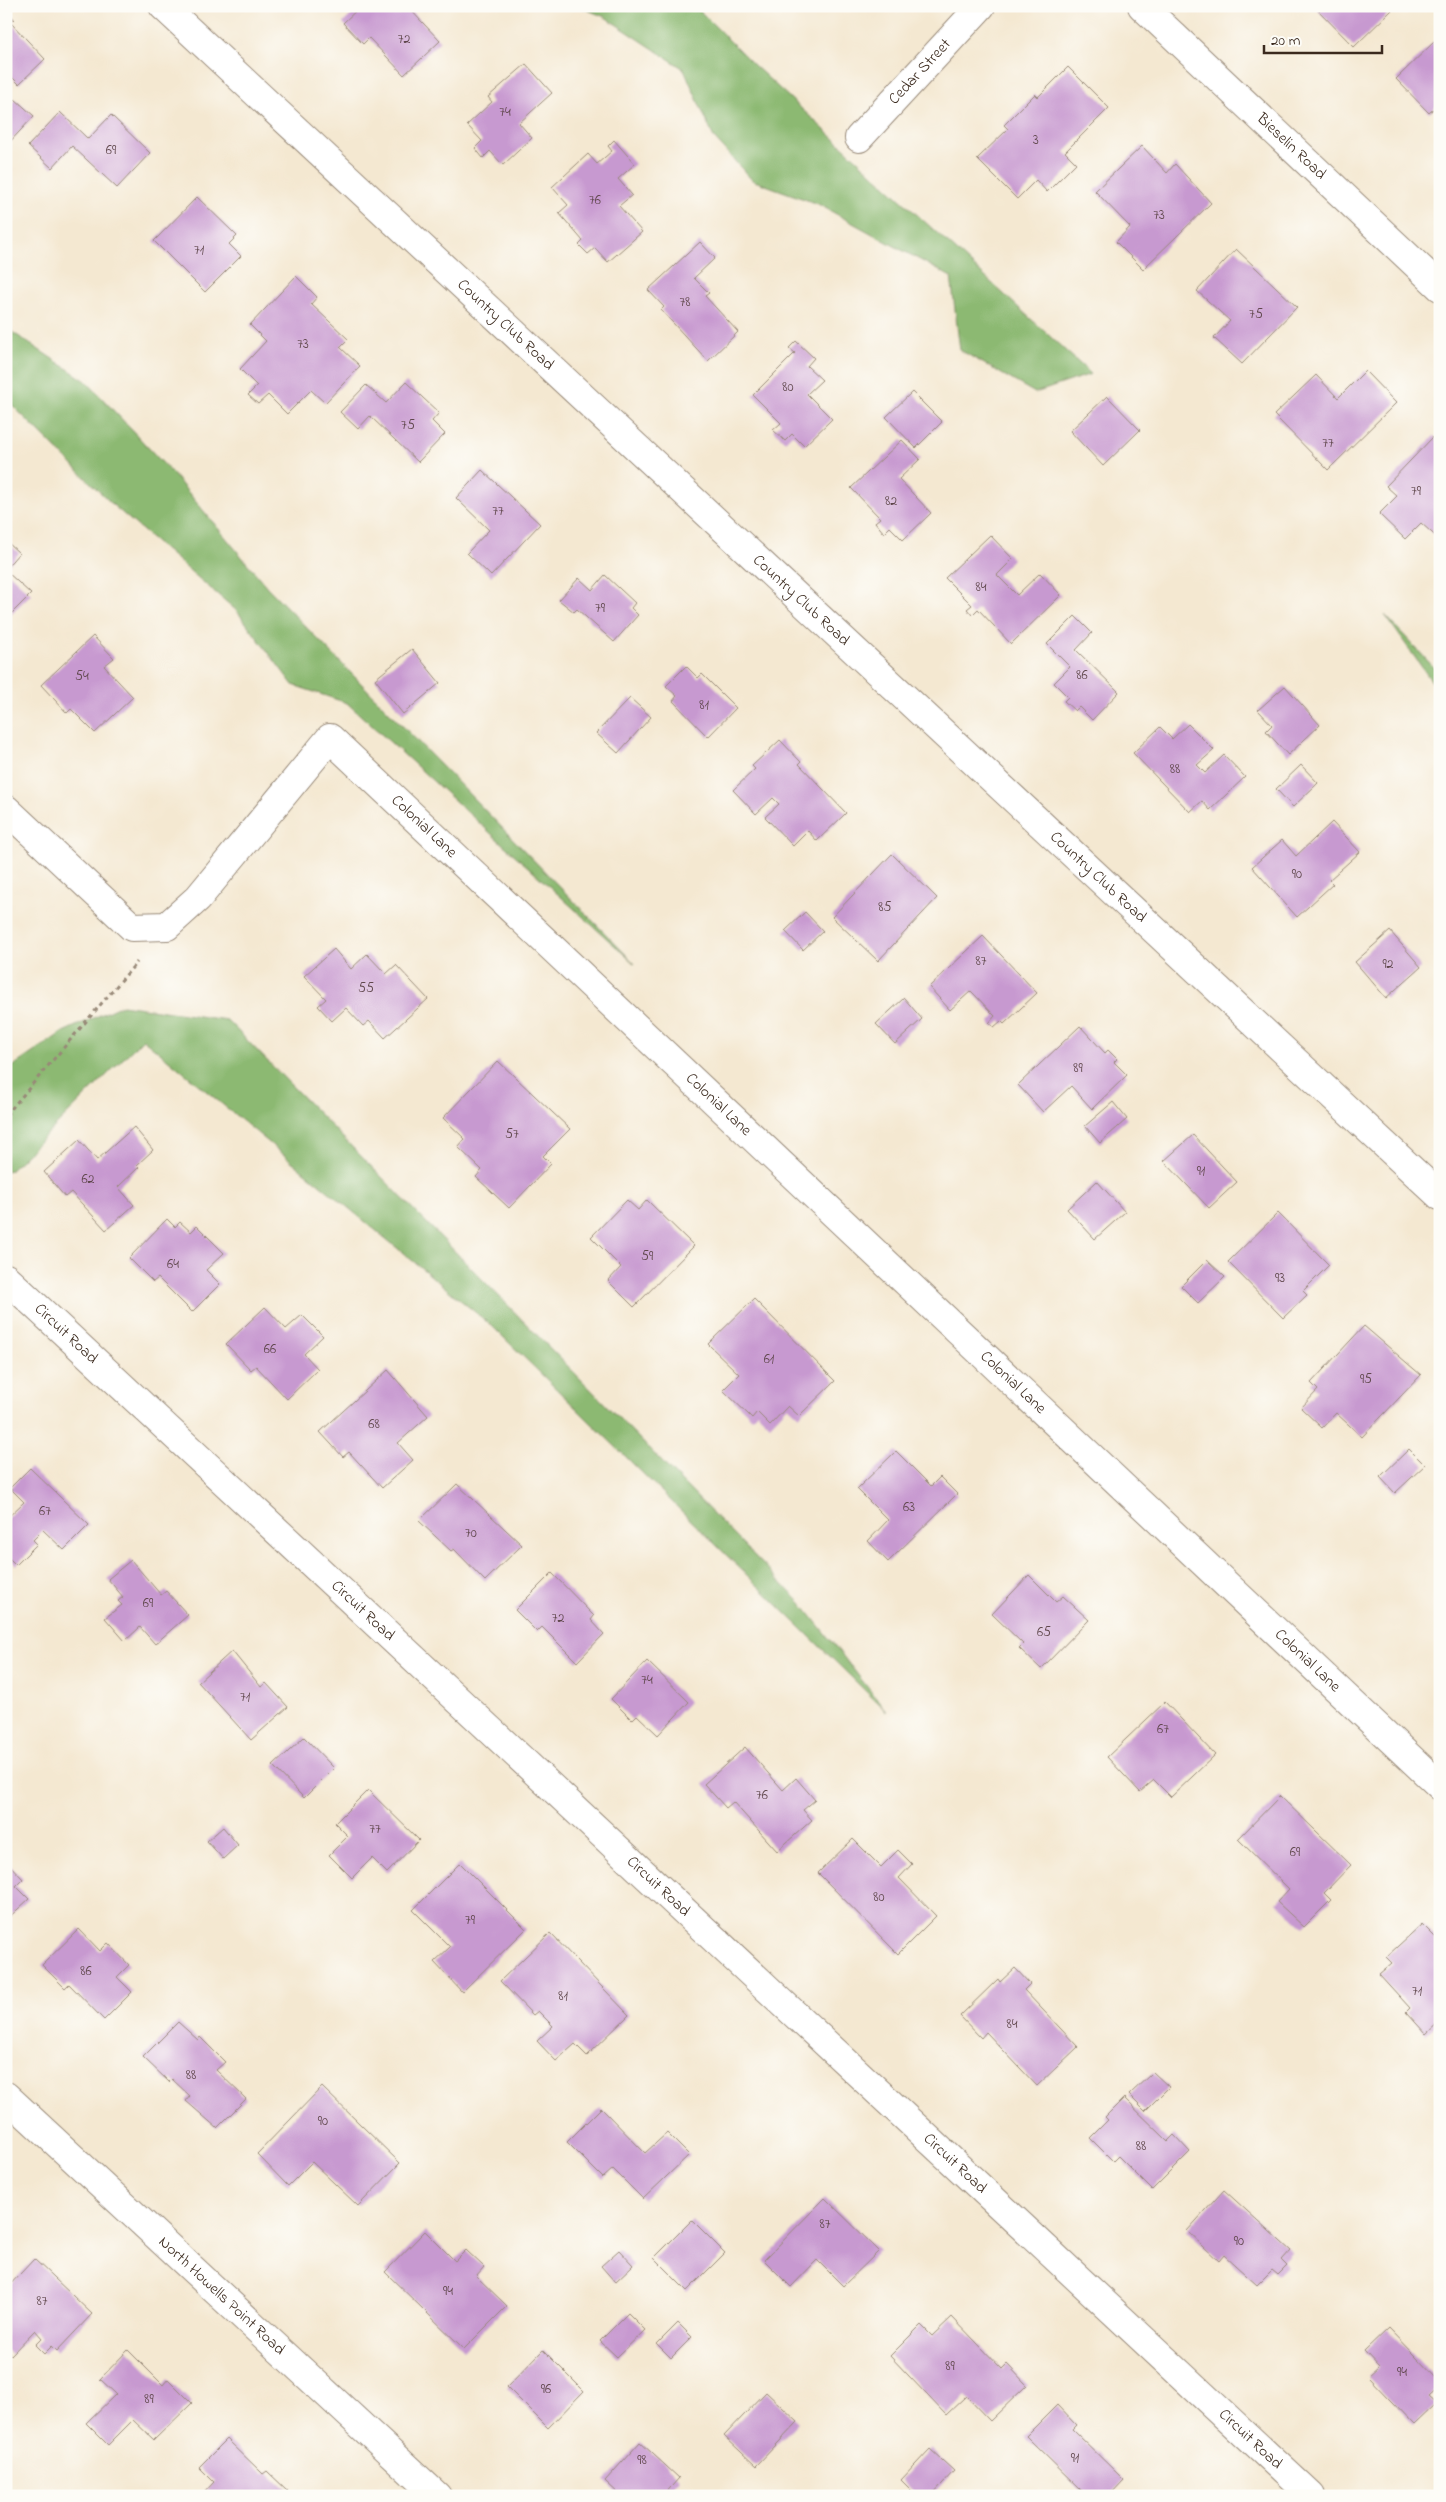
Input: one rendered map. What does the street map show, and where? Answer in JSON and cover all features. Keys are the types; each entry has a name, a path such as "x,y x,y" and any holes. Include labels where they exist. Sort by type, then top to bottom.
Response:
{"street":[{"name":"Country Club Road","path":"162,6 1440,1196"},
{"name":"Cedar Street","path":"859,138 980,6"},
{"name":"Bieselin Road","path":"1142,6 1440,288"},
{"name":"Colonial Lane","path":"167,926 198,898 330,738 1440,1786"},
{"path":"6,809 132,927 167,926"},
{"name":"Circuit Road","path":"6,1278 1311,2496"},
{"name":"North Howells Point Road","path":"6,2096 437,2496"}],"path":[{"path":"6,1115 167,926"}],"green space":[{"path":"578,6 695,6 756,67 1091,374 1035,393 960,350 951,277 818,204 752,180 714,138 684,69 605,17"},
{"path":"6,328 86,381 172,473 267,587 635,964 347,703 293,685 237,611 114,506 6,399"},
{"path":"1385,615 1440,674 1440,693"},
{"path":"122,1005 227,1020 801,1603 887,1712 492,1326 143,1039 11,1170 6,1171 6,1071 63,1032"}],"building":[{"path":"361,6 407,6 440,41 404,75 369,38 363,44 343,23"},
{"path":"1314,6 1389,6 1392,10 1354,47"},
{"path":"8,11 14,19 10,22 45,59 19,84 6,71"},
{"path":"1440,36 1440,103 1429,113 1396,79"},
{"path":"526,64 552,93 519,123 532,138 503,165 490,151 483,158 475,148 482,141 467,125 492,102 488,97"},
{"path":"1068,67 1109,108 1065,152 1076,163 1047,192 1036,180 1017,199 977,159 1008,129 1004,125 1035,94 1038,97"},
{"path":"15,99 34,116 6,146 6,108"},
{"path":"60,112 88,139 111,115 150,153 117,188 72,146 52,168 28,146"},
{"path":"614,140 635,164 618,179 632,195 619,206 642,232 608,262 595,248 588,254 579,245 583,241 559,213 568,205 552,187 588,154 597,164 612,151 608,146"},
{"path":"1142,146 1167,173 1175,164 1211,203 1143,269 1116,242 1130,227 1095,191"},
{"path":"197,197 237,236 229,244 241,256 205,292 154,241"},
{"path":"700,242 715,258 694,278 709,293 705,296 738,332 708,361 661,310 664,307 648,290"},
{"path":"1236,249 1297,307 1242,364 1214,338 1230,321 1197,291"},
{"path":"296,276 317,297 311,304 348,339 340,347 360,366 325,403 311,390 287,414 268,395 258,404 248,395 257,386 240,369 266,341 250,325"},
{"path":"796,341 814,358 807,366 822,380 807,394 832,419 804,446 792,434 785,441 773,430 781,423 753,395 795,353 789,348"},
{"path":"1365,371 1396,403 1328,470 1274,415 1316,375 1338,398"},
{"path":"406,382 439,413 432,421 445,434 418,462 370,416 358,429 340,412 366,385 386,403"},
{"path":"912,392 942,422 916,448 886,417"},
{"path":"1107,396 1140,430 1103,466 1070,431"},
{"path":"1434,436 1440,442 1440,540 1421,523 1405,539 1379,514 1397,496 1386,486"},
{"path":"902,440 920,459 899,479 931,513 903,540 890,527 884,533 875,522 880,518 851,488"},
{"path":"482,470 540,524 491,576 467,553 489,530 456,498"},
{"path":"990,535 1013,559 997,575 1017,595 1040,573 1061,595 1011,644 978,609 972,615 967,609 972,605 945,578"},
{"path":"6,541 19,553 6,568"},
{"path":"6,571 31,594 6,619"},
{"path":"605,575 635,603 631,608 638,615 614,642 577,609 574,612 559,600 579,578 592,590"},
{"path":"1075,616 1092,633 1076,650 1119,692 1092,720 1079,707 1075,711 1064,701 1068,697 1054,683 1070,667 1047,644"},
{"path":"93,636 114,658 104,666 133,697 95,733 71,709 67,713 41,685"},
{"path":"412,649 440,683 403,714 375,679"},
{"path":"686,666 698,678 702,674 736,708 708,737 673,701 677,696 666,686"},
{"path":"1285,686 1320,725 1288,755 1266,731 1272,725 1258,710"},
{"path":"630,698 651,717 618,753 596,733"},
{"path":"1188,724 1214,750 1197,765 1205,773 1224,755 1245,777 1210,810 1202,801 1190,812 1133,753 1160,727 1172,739"},
{"path":"780,740 801,762 799,764 846,813 817,841 808,831 793,846 765,817 779,804 773,798 756,814 733,790 755,769 752,766"},
{"path":"1301,765 1318,783 1293,807 1276,789"},
{"path":"1332,822 1360,852 1329,880 1333,884 1297,917 1252,867 1282,840 1296,856"},
{"path":"892,854 937,898 878,961 832,917"},
{"path":"805,912 823,931 803,950 785,931"},
{"path":"1390,931 1421,967 1386,998 1355,962"},
{"path":"983,936 1037,993 1004,1024 1001,1021 994,1027 989,1023 995,1016 971,991 950,1010 929,987"},
{"path":"334,949 351,969 367,954 386,974 396,965 428,999 385,1038 369,1021 363,1026 346,1008 332,1021 318,1006 326,999 304,976"},
{"path":"904,998 922,1019 895,1044 876,1024"},
{"path":"1080,1026 1105,1053 1108,1050 1117,1059 1114,1062 1127,1075 1092,1109 1071,1086 1043,1112 1018,1085"},
{"path":"498,1061 570,1129 543,1156 551,1164 509,1208 476,1177 482,1170 458,1147 465,1139 443,1118"},
{"path":"1113,1102 1127,1119 1100,1143 1085,1126"},
{"path":"134,1127 153,1150 137,1165 139,1167 118,1187 134,1205 106,1230 71,1192 65,1197 44,1172 79,1140 97,1160"},
{"path":"1193,1135 1237,1182 1209,1208 1164,1161"},
{"path":"1097,1181 1125,1212 1095,1239 1067,1209"},
{"path":"627,1200 638,1210 647,1200 694,1246 634,1307 608,1281 621,1267 591,1237"},
{"path":"1278,1213 1329,1265 1303,1291 1307,1295 1283,1318 1228,1262"},
{"path":"167,1219 175,1227 180,1222 191,1232 197,1226 224,1253 206,1270 220,1284 192,1312 158,1278 153,1282 129,1258"},
{"path":"1207,1260 1225,1277 1198,1303 1181,1286"},
{"path":"754,1299 835,1381 799,1416 788,1406 770,1425 757,1412 752,1418 723,1390 739,1374 708,1344"},
{"path":"265,1307 286,1329 302,1315 323,1336 304,1354 318,1369 287,1399 256,1366 251,1370 226,1344"},
{"path":"1364,1326 1421,1375 1362,1437 1336,1413 1322,1428 1301,1408 1318,1390 1311,1383"},
{"path":"388,1370 428,1416 398,1443 413,1460 382,1488 349,1452 343,1457 320,1432"},
{"path":"1409,1449 1425,1465 1395,1493 1380,1477"},
{"path":"896,1451 931,1486 940,1477 957,1494 888,1562 868,1541 888,1520 857,1489"},
{"path":"30,1468 89,1525 64,1550 43,1530 33,1540 37,1544 16,1565 6,1555 6,1519 24,1502 10,1488"},
{"path":"457,1484 522,1545 485,1581 454,1549 451,1551 419,1521"},
{"path":"131,1560 161,1595 166,1591 188,1615 155,1644 140,1627 125,1641 105,1618 122,1605 118,1601 123,1597 108,1579"},
{"path":"552,1573 594,1616 591,1620 604,1634 577,1662 542,1627 537,1632 515,1610"},
{"path":"1029,1575 1056,1602 1063,1596 1089,1620 1041,1669 1019,1648 1023,1644 992,1614"},
{"path":"232,1651 261,1687 266,1683 288,1707 251,1740 198,1682"},
{"path":"647,1661 689,1702 658,1735 637,1715 632,1720 611,1699"},
{"path":"1165,1702 1215,1755 1171,1797 1154,1780 1140,1792 1107,1757"},
{"path":"304,1737 334,1768 304,1798 273,1766"},
{"path":"745,1747 783,1790 796,1778 815,1800 803,1810 812,1820 777,1851 733,1802 726,1808 704,1784"},
{"path":"368,1790 419,1840 387,1873 372,1858 352,1878 329,1855 348,1836 335,1823"},
{"path":"1280,1796 1351,1865 1324,1893 1331,1900 1304,1927 1277,1902 1289,1889 1238,1839"},
{"path":"223,1827 238,1845 223,1859 207,1841"},
{"path":"853,1839 881,1867 898,1850 912,1864 899,1878 936,1916 898,1954 818,1873"},
{"path":"6,1861 23,1879 16,1886 29,1899 6,1920"},
{"path":"460,1863 526,1929 462,1992 434,1962 450,1947 413,1910"},
{"path":"1422,1924 1440,1942 1440,2021 1426,2034 1406,2012 1410,2008 1379,1974 1392,1963 1386,1957"},
{"path":"79,1929 100,1951 108,1943 129,1965 117,1977 132,1992 104,2020 69,1984 65,1988 42,1965"},
{"path":"550,1933 629,2015 587,2056 575,2044 556,2061 537,2041 553,2026 538,2011 533,2015 500,1981"},
{"path":"1015,1968 1030,1984 1024,1990 1078,2047 1037,2086 986,2032 981,2038 960,2016 998,1979 1000,1982"},
{"path":"178,2022 198,2040 200,2037 225,2062 216,2070 246,2099 217,2128 186,2101 190,2096 172,2079 169,2082 143,2057"},
{"path":"1153,2072 1169,2087 1145,2111 1129,2095"},
{"path":"322,2087 400,2163 358,2206 312,2162 288,2186 257,2154"},
{"path":"1124,2098 1168,2141 1174,2135 1190,2152 1152,2190 1118,2156 1113,2161 1090,2138 1108,2120 1105,2117"},
{"path":"601,2108 645,2153 667,2133 689,2155 643,2199 613,2169 603,2178 567,2142"},
{"path":"1224,2190 1291,2251 1282,2261 1287,2266 1278,2275 1272,2270 1257,2285 1224,2255 1219,2261 1187,2231"},
{"path":"825,2198 879,2251 843,2286 817,2260 791,2287 764,2260"},
{"path":"692,2220 725,2253 687,2291 654,2258"},
{"path":"425,2231 455,2261 466,2250 484,2267 476,2276 507,2306 464,2349 385,2272"},
{"path":"619,2250 633,2265 615,2282 601,2266"},
{"path":"34,2259 92,2314 57,2351 52,2346 44,2354 35,2345 42,2338 35,2330 11,2355 6,2350 6,2289"},
{"path":"628,2313 645,2330 617,2357 600,2341"},
{"path":"952,2317 1002,2369 1007,2364 1027,2385 990,2421 966,2396 946,2415 890,2356 921,2325 932,2336"},
{"path":"678,2323 692,2337 671,2358 657,2344"},
{"path":"1388,2328 1440,2382 1440,2386 1428,2397 1436,2404 1414,2425 1368,2377 1379,2367 1364,2351"},
{"path":"128,2350 163,2385 168,2379 192,2403 154,2440 133,2420 108,2445 86,2423 116,2394 100,2379"},
{"path":"543,2350 584,2391 548,2428 507,2387"},
{"path":"766,2392 798,2422 756,2466 724,2436"},
{"path":"1057,2405 1076,2425 1072,2429 1124,2480 1109,2496 1087,2496 1026,2436"},
{"path":"227,2439 263,2474 267,2471 288,2491 283,2496 201,2496 214,2482 199,2467"},
{"path":"640,2442 679,2478 663,2496 621,2496 605,2481"},
{"path":"930,2449 954,2471 931,2496 917,2496 901,2480"}]}
